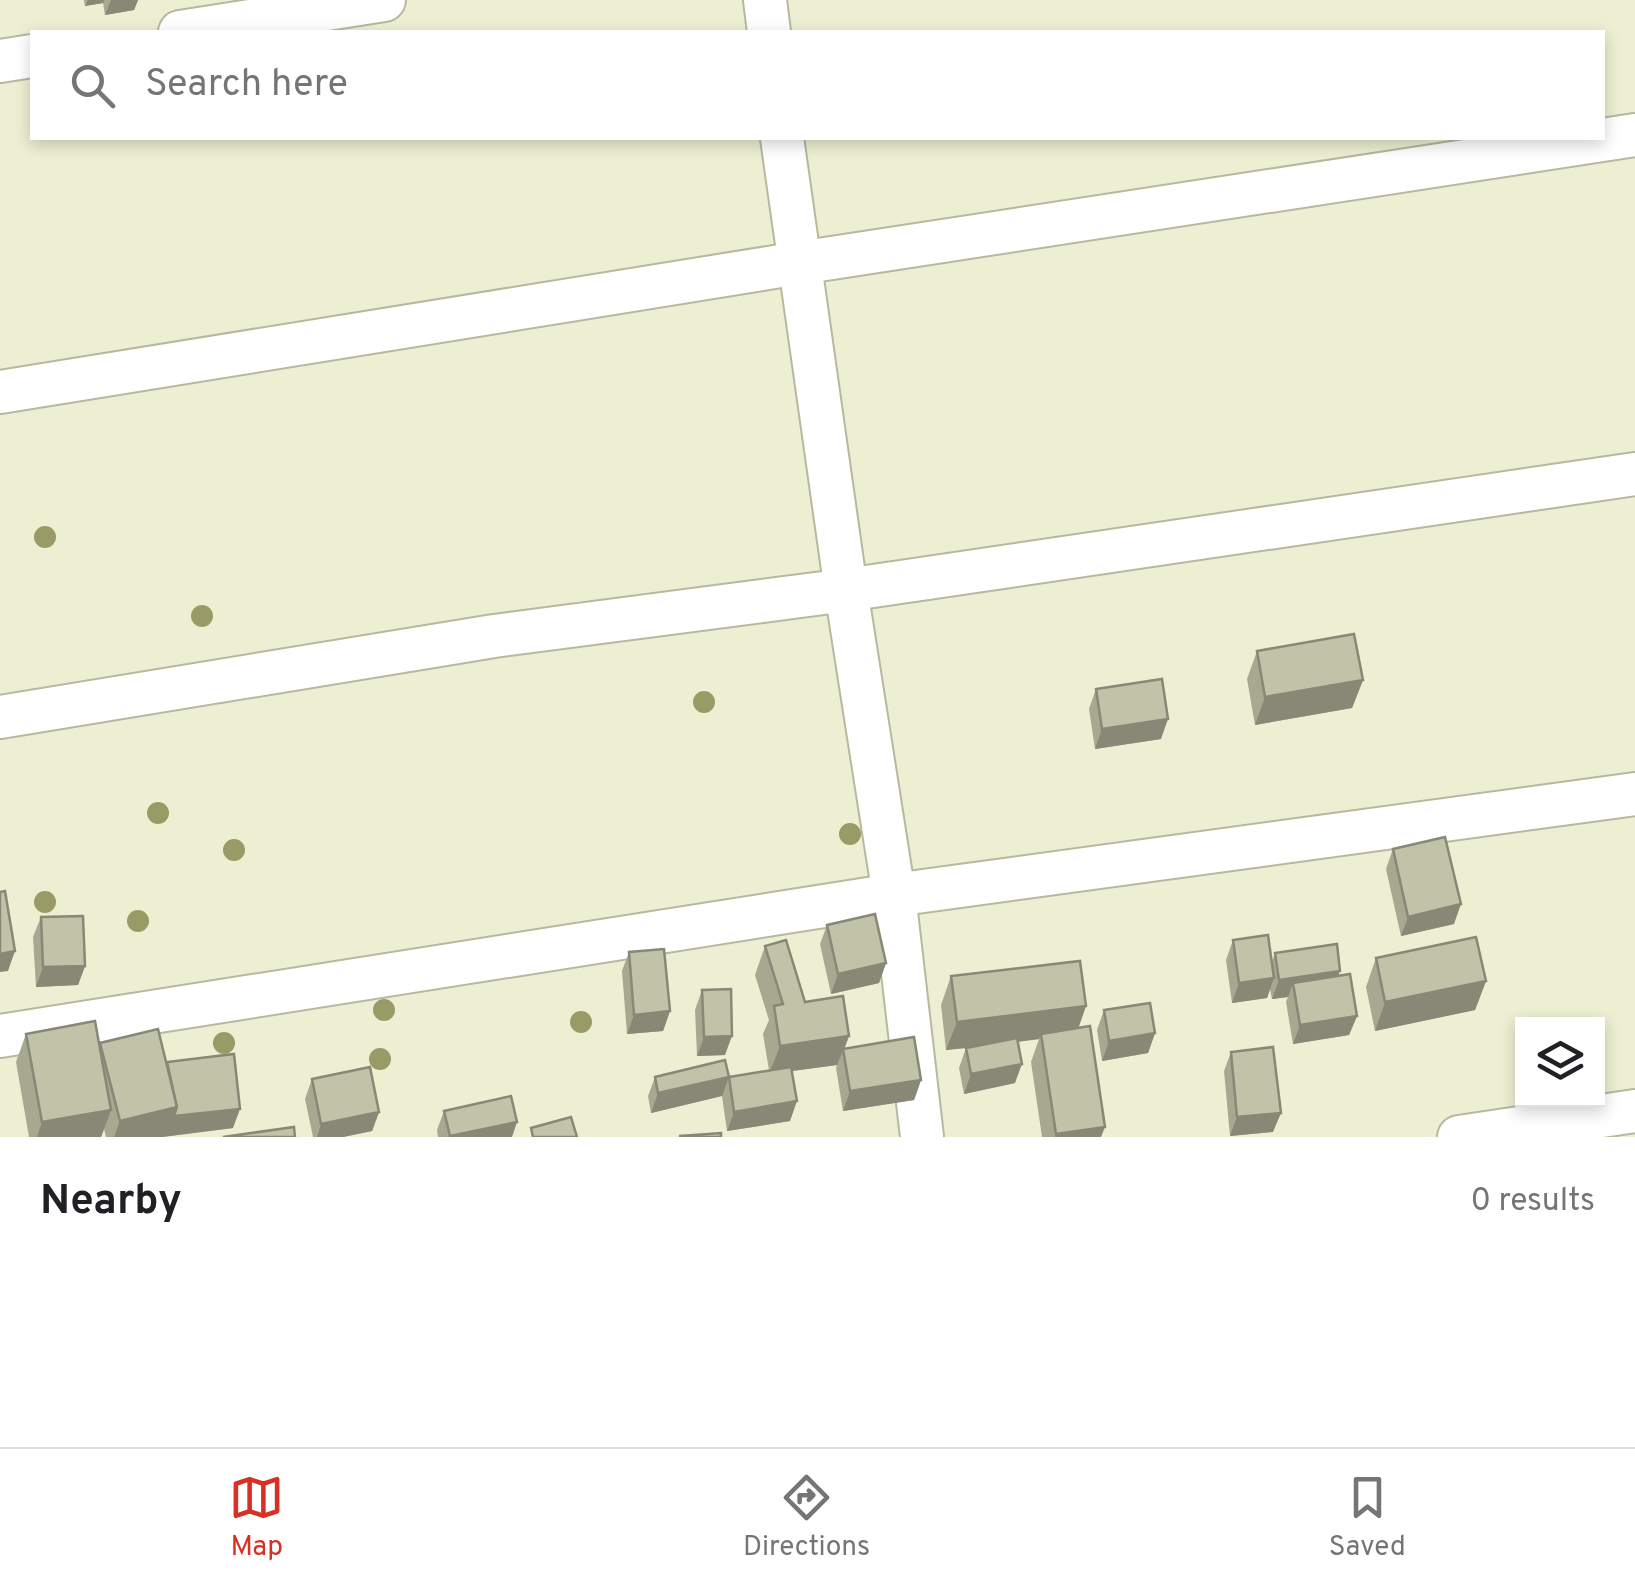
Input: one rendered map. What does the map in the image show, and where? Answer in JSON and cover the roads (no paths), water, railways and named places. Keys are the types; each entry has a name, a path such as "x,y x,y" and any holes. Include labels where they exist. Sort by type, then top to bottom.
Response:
{"street":[{"path":"193,30 384,0"},
{"path":"764,0 769,30"},
{"path":"0,61 30,56"},
{"path":"1605,140 1635,135"},
{"path":"782,140 894,895 922,1137"},
{"path":"0,392 799,263 1602,140"},
{"path":"0,717 494,636 846,590 1635,474"},
{"path":"0,1036 894,895 1635,794"},
{"path":"1460,1137 1635,1111"}]}
